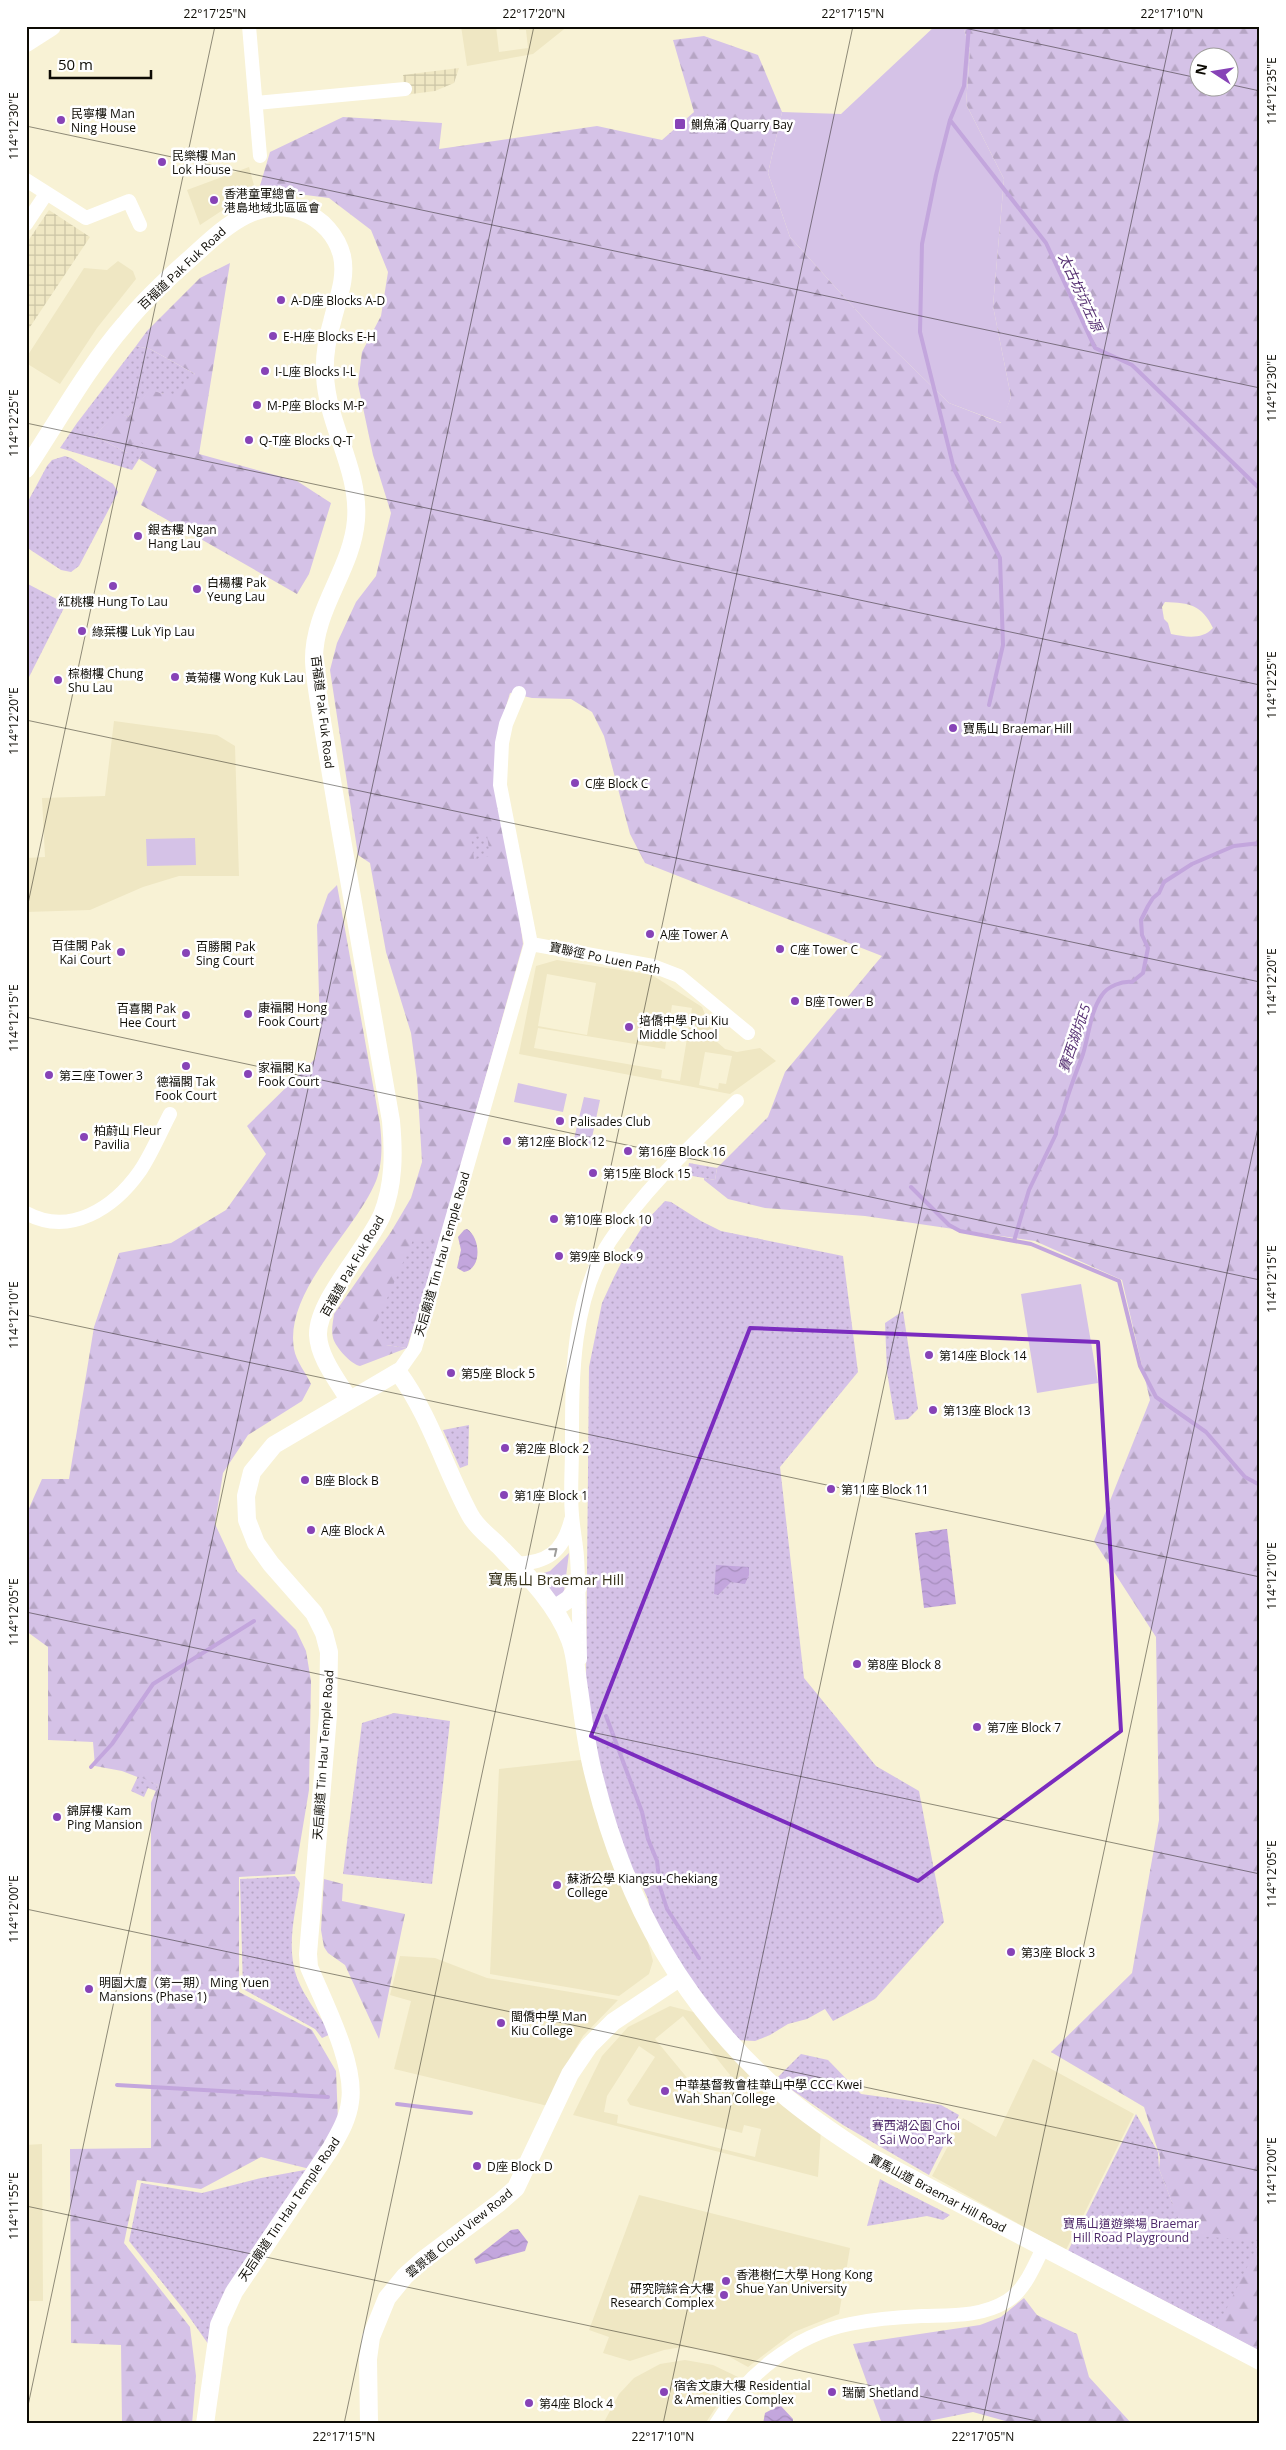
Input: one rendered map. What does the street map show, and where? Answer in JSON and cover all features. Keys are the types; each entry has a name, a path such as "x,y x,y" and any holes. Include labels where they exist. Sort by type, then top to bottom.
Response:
{"street":[{"path":"249,26 260,156"},
{"path":"256,103 405,89"},
{"path":"26,180 86,218 129,201 140,225"},
{"path":"26,224 46,194"},
{"name":"百福道 Pak Fuk Road","path":"26,469 105,350 137,309 228,225 250,212 281,206 303,211 322,223 332,234 342,255 342,286 329,334 325,378 333,424 348,463 354,492 356,516 353,539 345,563 321,618 315,648 316,682 332,786 391,1121 394,1158 390,1189 382,1214 322,1314 318,1328 319,1340 330,1367 349,1400"},
{"name":"天后廟道 Tin Hau Temple Road","path":"205,2424 219,2325 224,2310 331,2148 343,2124 350,2102 350,2083 347,2065 310,1967 308,1954 328,1710 329,1652 324,1633 314,1613 271,1564 256,1543 251,1532 246,1508 252,1472 265,1454 282,1439 398,1372 415,1348 531,944 500,785 502,743 506,724 519,693"},
{"name":"寶聯徑 Po Luen Path","path":"531,944 653,966 679,976 748,1033"},
{"name":"寶馬山道 Braemar Hill Road","path":"582,1705 578,1587 572,1515 574,1354 582,1309 593,1277 609,1242 645,1194 681,1155 738,1101"},
{"path":"26,1213 45,1221 75,1221 89,1217 107,1205 124,1190 139,1172 170,1114"},
{"name":"寶馬山道 Braemar Hill Road","path":"398,1372 415,1396 428,1420 470,1516 481,1531 515,1564 554,1608 573,1649 588,1751 610,1837 658,1945 679,1978 717,2026 764,2077 836,2135 898,2172 1260,2361"},
{"name":"寶馬山道 Braemar Hill Road","path":"515,1564 530,1564 552,1554 567,1535 572,1515"},
{"path":"554,1608 569,1599 578,1587"},
{"name":"雲景道 Cloud View Road","path":"369,2424 368,2360 371,2337 387,2298 405,2276 516,2188 570,2074 589,2046 613,2022 679,1978"},
{"path":"716,2424 733,2398 751,2378 791,2348 821,2333 848,2324 888,2318 977,2313 990,2310 1018,2292 1043,2248"}],"highlighted area":[{"path":"750,1328 1098,1342 1121,1731 918,1881 591,1736"}],"shaded area":[{"path":"461,26 496,26 499,52 528,48 526,30 519,30 519,26 568,26 533,54 467,66"},
{"path":"459,68 454,83 435,91 404,95 403,75"},
{"name":"香港童軍總會 - 港島地域北區區會","path":"249,167 255,189 200,225 187,190"},
{"path":"49,210 90,237 26,333 26,244"},
{"path":"118,261 133,271 136,279 97,328 60,384 26,363 26,358 84,268 107,270"},
{"path":"114,721 217,735 235,746 239,876 179,876 143,887 90,910 26,912 26,858 45,857 42,798 105,796"},
{"name":"培僑中學 Pui Kiu Middle School","path":"557,960 652,975 702,1007 716,1041 725,1049 737,1052 760,1048 776,1061 730,1094 519,1054 536,966","holes":["547,974 596,983 587,1035 538,1026","672,1005 692,1008 680,1081 661,1078 662,1070 534,1048 538,1028 665,1049","705,1052 732,1056 726,1084 719,1083 718,1089 699,1085"]},
{"name":"蘇浙公學 Kiangsu-Chekiang College","path":"581,1760 603,1837 628,1901 647,1939 653,1961 649,1974 619,1996 490,1974 499,1769"},
{"name":"閩僑中學 Man Kiu College","path":"400,1956 435,1958 487,1978 618,2000 583,2036 570,2058 548,2106 394,2069 411,2001 390,1995"},
{"name":"中華基督教會桂華山中學 CCC Kwei Wah Shan College","path":"670,2006 697,2013 821,2129 818,2177 573,2115 602,2056 628,2027","holes":["683,2016 730,2075 703,2097 655,2039","639,2046 655,2057 627,2100 630,2105 742,2133 744,2125 761,2129 755,2157 617,2123 618,2115 604,2112 607,2096"]},
{"path":"1033,2059 1134,2114 1066,2250 932,2176 963,2118 996,2137"},
{"path":"42,2144 43,2301 26,2301 26,2145"},
{"name":"香港樹仁大學 Hong Kong Shue Yan University","path":"639,2195 850,2248 839,2314 794,2332 748,2367 728,2356 682,2347 664,2350 630,2361 603,2353 609,2337 589,2330"},
{"path":"685,2360 713,2365 738,2377 729,2387 705,2424 603,2424 619,2394 634,2378 660,2364"}],"green space":[{"path":"935,26 963,26 970,50 966,104 1004,179 993,306 1011,397 1002,423 949,403 876,332 790,237 768,173 782,112 841,114"},
{"path":"963,26 1260,26 1260,2351 1184,2311 1175,2250 1173,2205 1159,2169 1160,2157 1144,2107 1051,2052 1132,1973 1159,1820 1156,1637 1094,1541 1150,1400 1122,1280 1035,1241 865,1216 765,1208 728,1199 704,1180 704,1178 715,1180 717,1168 768,1117 785,1072 882,956 645,863 630,834 604,736 592,712 571,699 532,698 510,693 503,717 498,749 523,944 439,1243 386,1345 407,1348 360,1366 344,1355 332,1335 334,1314 391,1232 411,1198 422,1162 417,1078 411,1033 386,952 370,863 358,855 330,670 337,643 356,602 376,576 391,513 373,455 358,384 362,352 381,316 388,272 371,230 329,198 259,189 270,152 343,117 442,123 439,149 597,126 662,140 694,112 673,40 704,36 758,55 782,112 768,173 790,237 876,332 949,403 1001,423 1011,397 993,306 1004,179 966,104 970,50","holes":["1165,602 1182,603 1200,610 1213,628 1199,636 1188,637 1171,634 1168,623 1164,619 1162,607"]},
{"path":"230,263 199,454 297,481 331,503 309,574 297,594 141,505 157,470 139,459 146,446 127,453 95,436 117,411 128,417 150,389 164,394 195,374 150,349 136,346 147,331 200,278"},
{"path":"136,346 150,349 195,374 178,394 164,394 150,390 128,417 117,412 95,436 127,453 136,439 147,446 132,470 60,448 77,423"},
{"path":"65,456 113,484 118,492 79,566 71,572 61,570 26,547 26,505 47,466 52,460"},
{"path":"26,583 66,604 26,683"},
{"path":"487,835 490,856 474,859 471,837"},
{"path":"195,838 196,865 147,866 146,839"},
{"path":"337,885 380,1124 380,1167 376,1181 366,1200 323,1262 300,1305 294,1327 294,1349 311,1384 302,1401 248,1435 223,1473 215,1524 237,1571 296,1630 306,1651 311,1681 309,1790 295,1874 239,1877 239,1992 312,2030 336,2071 338,2121 310,2169 261,2157 201,2189 137,2180 124,2243 190,2327 196,2376 192,2424 122,2424 121,2345 71,2343 70,2149 151,2148 151,1803 158,1785 122,1771 95,1766 93,1742 48,1740 48,1647 26,1631 26,1515 42,1479 69,1479 94,1327 119,1253 171,1243 226,1210 266,1154 247,1126 315,1059 320,1031 317,925 328,894"},
{"path":"518,1083 567,1094 563,1112 514,1102"},
{"path":"584,1097 600,1100 590,1147 573,1143"},
{"path":"689,1163 717,1168 715,1180 687,1175"},
{"path":"665,1201 671,1202 721,1231 843,1256 858,1372 780,1467 804,1678 876,1766 919,1791 944,1922 875,1999 833,2021 825,2009 807,2019 788,2024 770,2035 755,2041 736,2040 706,2006 652,1921 648,1899 638,1877 621,1853 595,1755 586,1680 589,1367 602,1303 629,1248 646,1221"},
{"path":"413,1240 439,1243 407,1348 386,1345 377,1321"},
{"path":"1081,1284 1098,1383 1037,1393 1021,1294"},
{"path":"903,1311 918,1409 908,1419 895,1420 887,1372 885,1323"},
{"path":"469,1425 468,1465 460,1468 443,1430"},
{"path":"569,1553 564,1592 554,1600 534,1576 550,1571"},
{"path":"394,1713 450,1721 432,1884 343,1874 362,1723"},
{"path":"138,1776 158,1785 156,1791 148,1788 144,1797 131,1791"},
{"path":"295,1876 300,1883 292,1930 294,1966 297,1978 304,1992 331,2034 322,2038 315,2029 243,1989 240,1879"},
{"path":"324,1879 343,1884 342,1901 405,1914 379,2039 345,1965 328,1953 324,1947 321,1930"},
{"name":"賽西湖公園 Choi Sai Woo Park","path":"801,2054 828,2060 861,2094 941,2105 959,2115 929,2175 843,2125 776,2079"},
{"name":"寶馬山道遊樂場 Braemar Hill Road Playground","path":"1136,2114 1158,2152 1159,2169 1185,2235 1260,2241 1217,2328 1068,2251"},
{"path":"310,2169 265,2237 211,2348 185,2311 129,2241 141,2183 202,2193 261,2178"},
{"path":"880,2179 950,2215 943,2220 927,2216 867,2226"},
{"path":"1024,2298 1037,2315 1077,2334 1089,2377 1132,2424 1016,2424 973,2412 914,2424 882,2424 853,2344 980,2325 1001,2317"}],"water":[{"path":"467,1229 475,1239 478,1253 474,1265 470,1270 464,1272 457,1268 461,1250 458,1237"},
{"path":"947,1529 956,1604 924,1608 915,1533"},
{"path":"716,1565 749,1567 749,1575 745,1584 731,1582 718,1595 714,1594"},
{"path":"518,2229 528,2242 525,2251 476,2264 474,2259 511,2230"},
{"path":"780,2405 793,2419 793,2424 763,2424 765,2413"}],"waterway":[{"path":"969,26 964,86 950,120 936,175 922,244 920,332 954,469 1000,558 1003,645 989,705"},
{"name":"太古坊坑左源","path":"950,120 1046,243 1095,348 1132,365 1260,489"},
{"name":"賽西湖坑E5","path":"1014,1241 1029,1190 1056,1134 1098,1002 1102,995 1111,987 1120,983 1132,982 1143,973 1148,948 1142,935 1141,920 1148,906 1159,893 1164,882 1192,864 1234,846 1260,843"},
{"path":"911,1187 949,1225 960,1231 1031,1244 1119,1281 1140,1366 1156,1397 1206,1432 1245,1477 1260,1485"},
{"path":"91,1767 112,1744 153,1684 254,1621"},
{"path":"606,1716 642,1812 648,1839 657,1861 660,1887 667,1909 699,1958"},
{"path":"117,2085 328,2097"},
{"path":"397,2104 471,2113"}],"place":[{"name":"民寧樓 Man Ning House","path":"61,120"},
{"name":"鰂魚涌 Quarry Bay","path":"680,124"},
{"name":"民樂樓 Man Lok House","path":"162,162"},
{"name":"香港童軍總會 - 港島地域北區區會","path":"214,200"},
{"name":"A-D座 Blocks A-D","path":"281,300"},
{"name":"E-H座 Blocks E-H","path":"273,336"},
{"name":"I-L座 Blocks I-L","path":"265,371"},
{"name":"M-P座 Blocks M-P","path":"257,405"},
{"name":"Q-T座 Blocks Q-T","path":"249,440"},
{"name":"銀杏樓 Ngan Hang Lau","path":"138,536"},
{"name":"紅桃樓 Hung To Lau","path":"113,586"},
{"name":"白楊樓 Pak Yeung Lau","path":"197,589"},
{"name":"綠葉樓 Luk Yip Lau","path":"82,631"},
{"name":"黃菊樓 Wong Kuk Lau","path":"175,677"},
{"name":"棕樹樓 Chung Shu Lau","path":"58,680"},
{"name":"寶馬山 Braemar Hill","path":"953,728"},
{"name":"C座 Block C","path":"575,783"},
{"name":"A座 Tower A","path":"650,934"},
{"name":"C座 Tower C","path":"780,949"},
{"name":"百佳閣 Pak Kai Court","path":"121,952"},
{"name":"百勝閣 Pak Sing Court","path":"186,953"},
{"name":"B座 Tower B","path":"795,1001"},
{"name":"康福閣 Hong Fook Court","path":"248,1014"},
{"name":"百喜閣 Pak Hee Court","path":"186,1015"},
{"name":"培僑中學 Pui Kiu Middle School","path":"629,1027"},
{"name":"德福閣 Tak Fook Court","path":"186,1066"},
{"name":"家福閣 Ka Fook Court","path":"248,1074"},
{"name":"第三座 Tower 3","path":"49,1075"},
{"name":"Palisades Club","path":"560,1121"},
{"name":"柏蔚山 Fleur Pavilia","path":"84,1137"},
{"name":"第12座 Block 12","path":"507,1141"},
{"name":"第16座 Block 16","path":"628,1151"},
{"name":"第15座 Block 15","path":"593,1173"},
{"name":"第10座 Block 10","path":"554,1219"},
{"name":"第9座 Block 9","path":"559,1256"},
{"name":"第14座 Block 14","path":"929,1355"},
{"name":"第5座 Block 5","path":"451,1373"},
{"name":"第13座 Block 13","path":"933,1410"},
{"name":"第2座 Block 2","path":"505,1448"},
{"name":"B座 Block B","path":"305,1480"},
{"name":"第11座 Block 11","path":"831,1489"},
{"name":"第1座 Block 1","path":"504,1495"},
{"name":"A座 Block A","path":"311,1530"},
{"name":"第8座 Block 8","path":"857,1664"},
{"name":"第7座 Block 7","path":"977,1727"},
{"name":"錦屏樓 Kam Ping Mansion","path":"57,1817"},
{"name":"蘇浙公學 Kiangsu-Chekiang College","path":"557,1885"},
{"name":"第3座 Block 3","path":"1011,1952"},
{"name":"明園大廈（第一期） Ming Yuen Mansions (Phase 1)","path":"89,1989"},
{"name":"閩僑中學 Man Kiu College","path":"501,2023"},
{"name":"中華基督教會桂華山中學 CCC Kwei Wah Shan College","path":"665,2091"},
{"name":"D座 Block D","path":"477,2166"},
{"name":"香港樹仁大學 Hong Kong Shue Yan University","path":"726,2281"},
{"name":"研究院綜合大樓 Research Complex","path":"724,2295"},
{"name":"宿舍文康大樓 Residential & Amenities Complex","path":"664,2392"},
{"name":"瑞蘭 Shetland","path":"832,2392"},
{"name":"第4座 Block 4","path":"529,2403"}],"district":[{"name":"寶馬山 Braemar Hill","path":"556,1579"}]}
